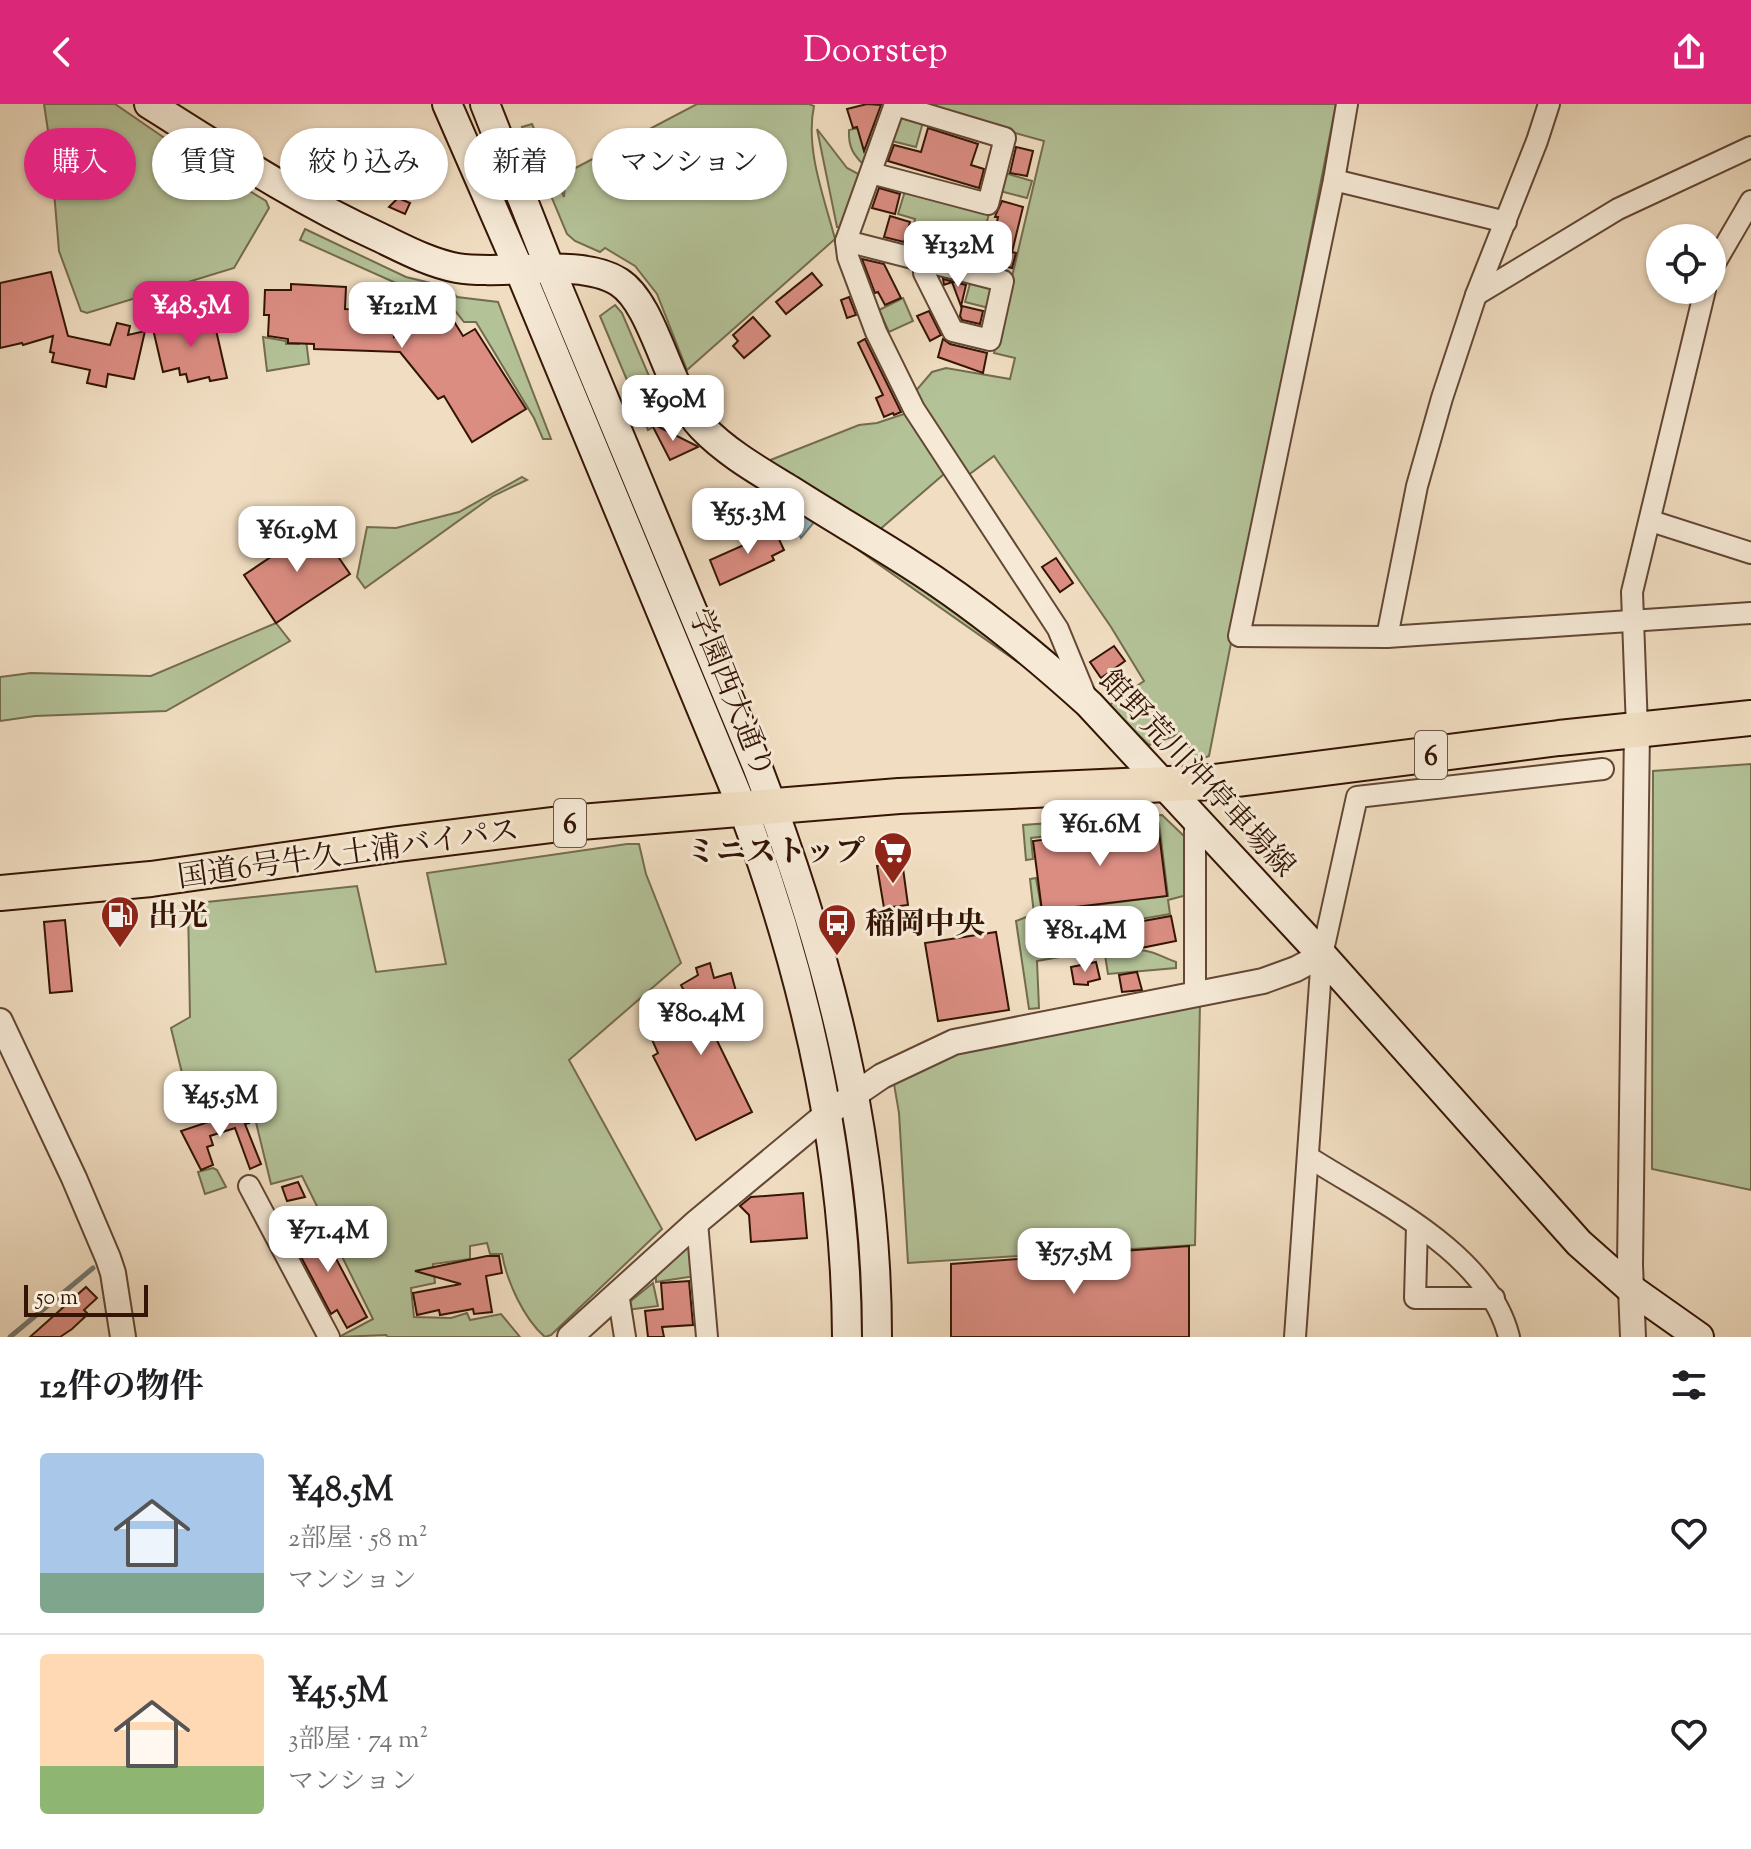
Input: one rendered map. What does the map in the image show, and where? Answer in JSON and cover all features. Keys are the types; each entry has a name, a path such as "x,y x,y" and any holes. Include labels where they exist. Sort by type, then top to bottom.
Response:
{"highway":[{"name":"国道6号牛久土浦バイパス","path":"0,893 151,879 568,823 969,792 1356,781 1456,752 1751,718"}],"main road":[{"name":"館野荒川沖停車場線","path":"149,104 296,196 422,257 457,268 590,272 621,283 643,311 683,401 700,425 722,446 912,565 997,626 1089,704 1322,955 1552,1214 1600,1263 1631,1289 1699,1337"},
{"name":"学園西大通り","path":"447,104 827,969 855,1094 874,1249 877,1337"},
{"name":"学園西大通り","path":"485,104 758,808 828,1113 847,1273 847,1337"}],"street":[{"path":"871,173 988,204 1005,138 895,104 846,241 848,257 876,332 914,409 1058,629 1089,704"},
{"path":"1347,104 1239,636 1387,637 1751,613"},
{"path":"1387,637 1417,486 1442,398 1476,295 1549,104"},
{"path":"1476,295 1618,209 1751,147"},
{"path":"1334,180 1506,222"},
{"path":"1726,244 1751,201"},
{"path":"846,241 926,261 1003,281 990,340 953,331 924,273 926,261"},
{"path":"1633,1337 1637,729 1632,592 1702,304"},
{"path":"1651,521 1751,553"},
{"path":"1456,752 1459,786"},
{"path":"1295,1337 1322,955 1356,781 1459,786 1603,769"},
{"path":"1195,817 1195,994"},
{"path":"570,1337 697,1222 828,1113 882,1076 954,1042 1263,981 1322,955"},
{"path":"0,1021 108,1258 123,1337"},
{"path":"1310,1158 1417,1226 1463,1260 1494,1298 1509,1337"},
{"path":"249,1186 329,1337"},
{"path":"697,1222 707,1337"},
{"path":"1417,1226 1415,1298 1494,1298"},
{"path":"618,1293 625,1337"}],"green space":[{"path":"44,104 115,104 152,129 152,200 264,200 269,208 234,268 87,313 81,311 59,251 55,200 136,200 136,128 48,128"},
{"path":"697,104 814,106 814,156 835,239 687,370 657,294 635,266 605,248 600,252 575,241 567,234 553,200 576,200 576,168 592,159 592,200 787,200 787,128 651,128"},
{"path":"910,104 1336,104 1209,756 1199,760 1180,734 1149,745 1108,706 1144,681 1111,627 994,456 967,476 913,394 932,372 946,368 1010,379 1015,358 994,353 1044,141"},
{"path":"903,116 923,122 916,147 888,140 896,118"},
{"path":"881,123 867,168 853,151 849,130"},
{"path":"817,129 847,168 862,176 844,227 837,227"},
{"path":"1005,173 1032,181 1027,198 1000,191"},
{"path":"905,191 989,214 983,236 935,223 928,250 909,245 915,219 898,214"},
{"path":"305,229 406,277 447,287 457,297 498,302 551,439 543,439 534,418 476,322 464,322 445,298 407,288 300,240"},
{"path":"971,280 992,285 989,308 965,302"},
{"path":"903,298 913,321 889,332 879,310"},
{"path":"615,305 622,313 655,390 671,416 648,430 600,316"},
{"path":"263,337 286,341 286,344 299,344 301,340 306,340 309,364 267,371"},
{"path":"907,413 944,474 878,531 791,481 790,473 768,461 859,425 877,423"},
{"path":"522,477 527,480 493,496 365,588 357,577 367,527 396,528 459,512"},
{"path":"817,521 866,546 1022,655 1019,663"},
{"path":"276,623 290,641 166,711 35,716 0,721 0,677 31,673 151,676"},
{"path":"1751,764 1751,1190 1652,1169 1653,771"},
{"path":"1162,815 1186,838 1187,895 1168,900 1170,914 1106,925 1112,948 1136,944 1137,950 1152,952 1176,962 1176,968 1108,974 1104,949 1037,961 1039,1008 1029,1009 1016,921 1034,914 1030,879 1036,878 1042,912 1168,896 1159,823 1031,838 1033,859 1026,860 1023,825"},
{"path":"639,844 646,874 681,963 569,1060 662,1229 551,1335 545,1337 523,1310 512,1288 502,1254 490,1254 487,1243 470,1246 470,1259 433,1264 435,1283 411,1288 414,1317 451,1318 467,1313 470,1320 501,1314 520,1337 339,1337 373,1319 302,1176 271,1184 250,1098 193,1118 171,1028 190,1017 188,904 357,886 376,972 446,964 427,873"},
{"path":"1200,1004 1195,1245 908,1263 899,1113 894,1084 912,1072 957,1053"},
{"path":"213,1168 226,1187 205,1194 198,1172"},
{"path":"690,1243 695,1276 656,1282 656,1276"},
{"path":"653,1283 658,1306 626,1310 627,1304"}],"water":[{"path":"799,511 815,521 801,538 795,527 789,528"}],"building":[{"path":"867,104 881,105 864,151 857,127 853,128 847,109"},
{"path":"928,128 978,144 971,165 984,169 979,188 888,161 894,145 921,152"},
{"path":"1016,147 1033,151 1027,176 1010,173"},
{"path":"879,188 900,194 895,214 872,208"},
{"path":"396,200 410,203 405,214 389,207"},
{"path":"1002,201 1023,207 1012,252 1016,253 1012,268 931,248 936,230 992,244 998,217 995,217"},
{"path":"890,216 910,222 904,242 884,237"},
{"path":"862,259 884,264 901,298 885,305 878,292 875,293"},
{"path":"51,272 68,336 110,345 117,323 130,326 128,335 145,331 134,379 108,374 106,387 87,383 90,370 52,362 53,336 0,348 0,283"},
{"path":"812,273 822,285 786,314 776,302"},
{"path":"943,279 966,285 961,306 952,282 944,285"},
{"path":"291,284 346,287 345,309 395,310 394,337 445,307 463,336 475,329 526,409 472,442 444,396 438,399 400,352 314,349 314,344 288,343 288,339 268,336 269,315 264,315 265,290 291,290"},
{"path":"849,297 856,315 847,318 841,300"},
{"path":"962,306 983,311 980,324 962,320"},
{"path":"929,311 941,335 930,341 917,316"},
{"path":"207,315 208,318 213,317 227,378 210,381 209,377 188,382 186,374 180,375 179,368 163,372 153,329"},
{"path":"753,317 770,336 744,358 733,346 738,341 733,335"},
{"path":"865,339 901,412 884,417 876,398 883,395 858,343"},
{"path":"943,339 950,344 987,353 983,373 938,357"},
{"path":"651,423 697,446 698,447 670,460"},
{"path":"771,522 784,550 772,556 774,560 720,585 710,560 762,537 758,528"},
{"path":"317,526 350,574 276,623 244,575"},
{"path":"1056,558 1073,583 1060,592 1042,567"},
{"path":"1114,646 1125,661 1101,678 1090,662"},
{"path":"1158,825 1167,896 1042,911 1033,841"},
{"name":"ミニストップ","path":"902,861 908,905 884,908 877,866"},
{"path":"1171,916 1176,941 1141,948 1139,940 1113,946 1110,927"},
{"path":"65,920 72,991 50,993 44,922"},
{"path":"996,932 1009,1010 938,1021 925,943"},
{"path":"1096,962 1100,979 1088,982 1088,985 1074,984 1071,967"},
{"path":"710,963 714,978 731,973 740,1006 705,1016 752,1112 696,1140 653,1056 658,1053 650,1035 657,1032 654,1026 693,1007 681,985 698,975 696,968"},
{"path":"1137,972 1142,990 1122,992 1119,975"},
{"path":"244,1110 249,1123 245,1124 261,1164 250,1169 235,1128 210,1136 213,1145 207,1147 213,1165 201,1170 181,1131"},
{"path":"298,1182 305,1197 287,1201 282,1187"},
{"path":"803,1193 807,1238 751,1242 749,1215 740,1206 751,1197"},
{"path":"316,1221 367,1317 347,1328 337,1310 331,1314 289,1234"},
{"path":"1189,1246 1189,1337 951,1337 951,1264"},
{"path":"499,1256 502,1273 486,1276 492,1312 474,1314 473,1309 440,1315 439,1310 417,1315 413,1293 461,1284 415,1271"},
{"path":"689,1281 693,1325 662,1327 664,1337 648,1337 645,1311 663,1309 661,1283"},
{"path":"86,1287 97,1298 84,1310 88,1314 72,1329 60,1337 30,1337"}],"waterway":[{"path":"10,1337 93,1268"}],"place":[{"name":"ミニストップ","path":"893,885"},
{"name":"出光","path":"120,949"},
{"name":"稲岡中央","path":"837,957"}]}
